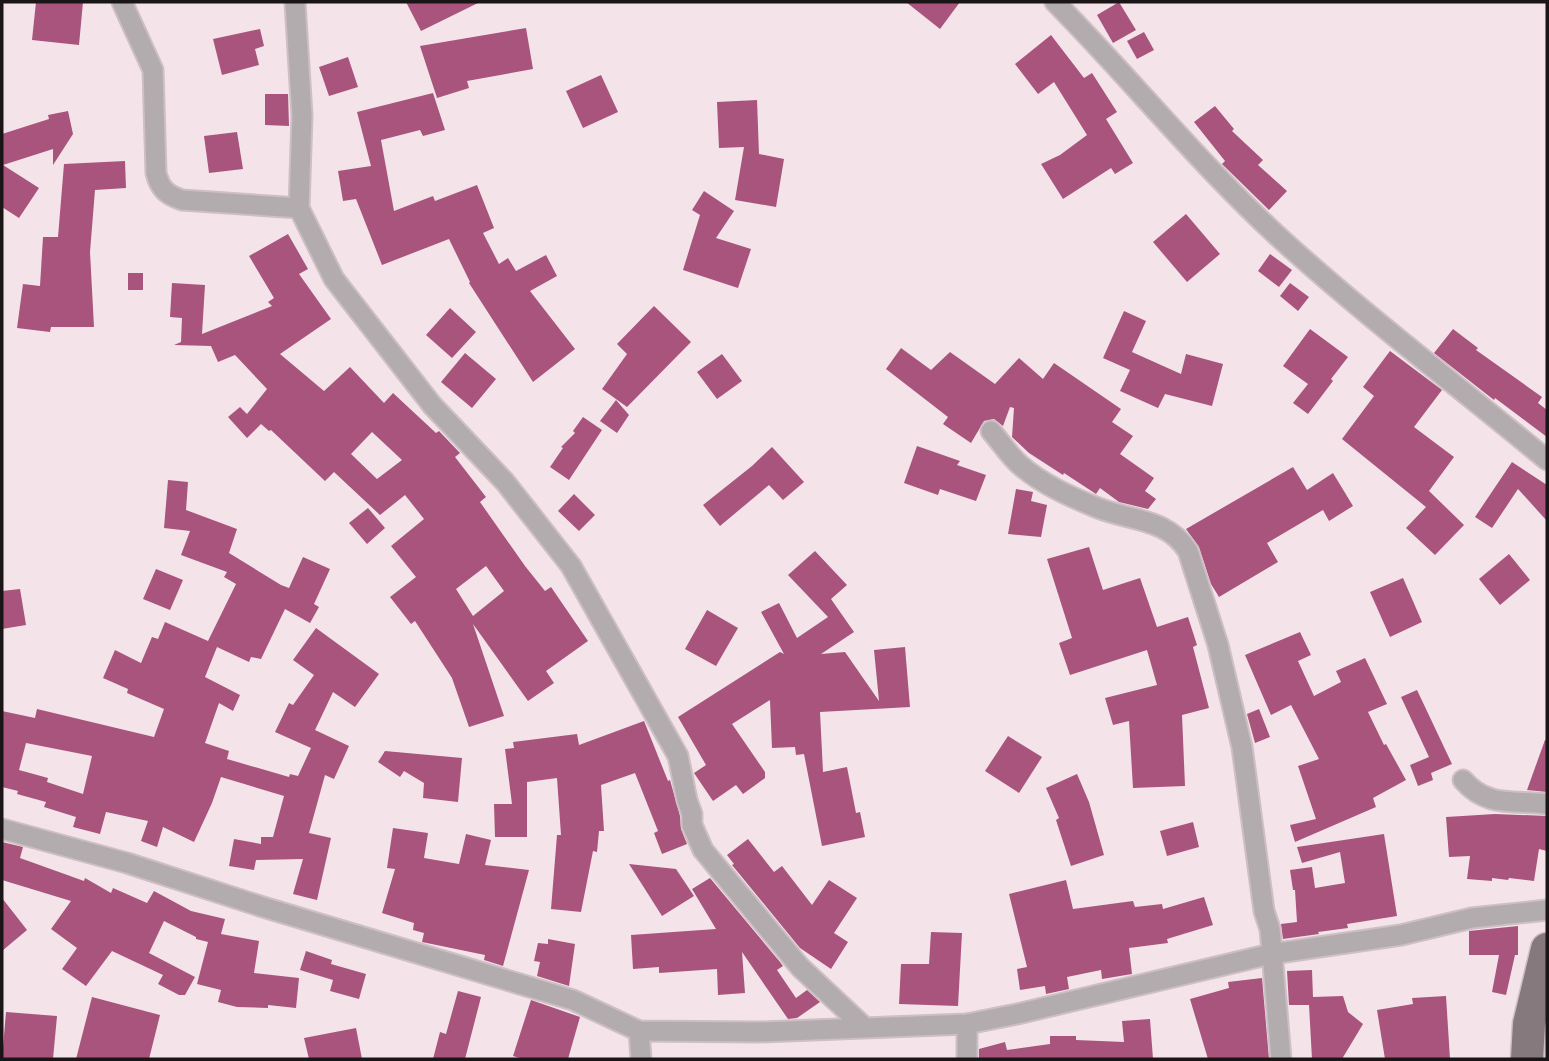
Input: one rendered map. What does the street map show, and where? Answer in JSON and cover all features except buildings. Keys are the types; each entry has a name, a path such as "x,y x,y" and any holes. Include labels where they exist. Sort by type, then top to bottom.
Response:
{"main road":[{"path":"1528,1059 1529,1024 1547,949"}],"street":[{"path":"122,2 153,70 156,173 160,187 182,200 299,208"},
{"path":"295,2 302,116 299,208 340,287 432,405 505,482 570,566 678,756 692,814 692,825 704,850 800,967 863,1026"},
{"path":"1055,2 1101,48 1189,147 1282,240 1547,460"},
{"path":"991,431 1017,462 1037,478 1101,509 1154,523 1181,541 1188,551 1218,645 1242,747 1264,911 1270,929 1281,1059"},
{"path":"1463,780 1474,792 1490,800 1547,804"},
{"path":"2,829 127,863 572,1000 639,1031 759,1032 967,1024 1271,954 1401,935 1472,918 1547,910"},
{"path":"967,1024 967,1059"},
{"path":"639,1031 639,1059"}]}
